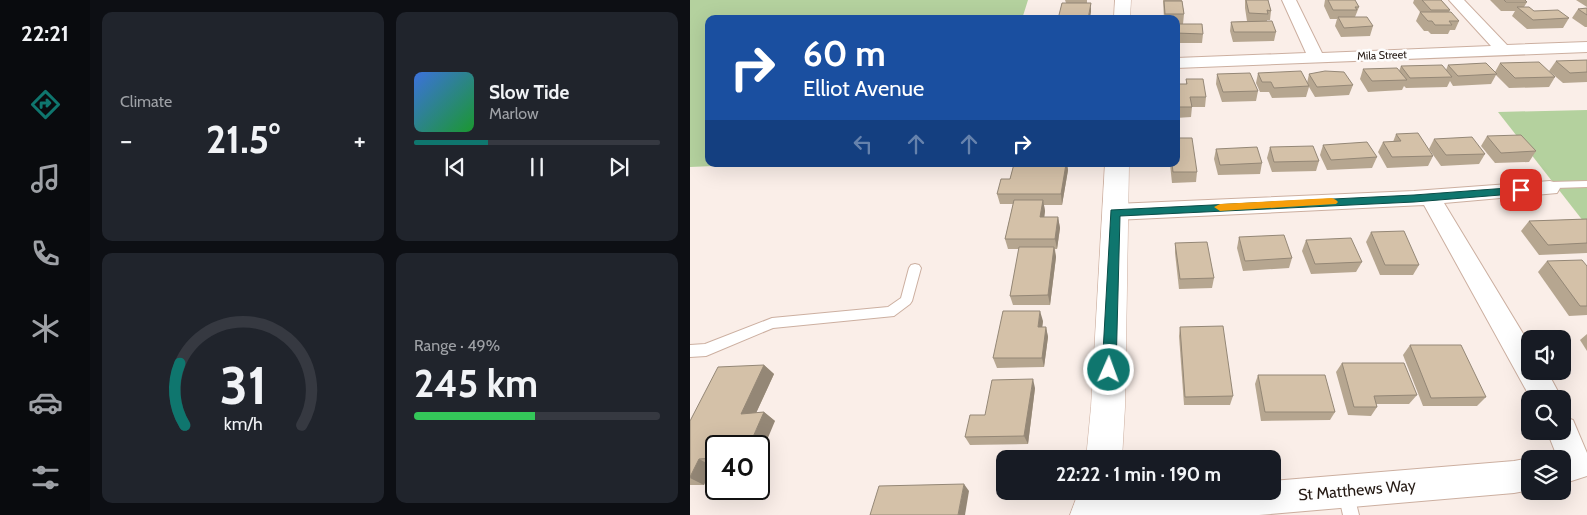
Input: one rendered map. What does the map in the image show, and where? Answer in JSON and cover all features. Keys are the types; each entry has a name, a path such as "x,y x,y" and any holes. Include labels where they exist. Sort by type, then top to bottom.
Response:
{"street":[{"path":"1122,15 1123,0"},
{"path":"1289,0 1316,57"},
{"path":"1456,0 1503,50"},
{"name":"Mila Street","path":"1180,63 1587,47"},
{"path":"1105,450 1108,407 1116,167"},
{"path":"1114,212 1430,197 1550,188"},
{"path":"1430,197 1521,354"},
{"path":"1571,452 1576,465 1571,466"},
{"name":"St Matthews Way","path":"1094,505 1348,503 1521,476"}],"lane":[{"path":"1550,188 1551,185 1587,184"},
{"path":"690,351 706,350 772,323 890,312 906,301 915,268"}],"green space":[{"path":"690,0 1028,0 1023,15 705,15 705,166 690,167"},
{"path":"1587,110 1587,226 1498,112"}],"building":[{"path":"1246,0 1268,0 1271,11 1267,10 1268,14 1249,13"},
{"path":"1328,0 1355,0 1359,7 1355,7 1357,10 1333,10"},
{"path":"1422,0 1441,0 1450,10 1431,10"},
{"path":"1504,0 1525,0 1527,2 1506,2"},
{"path":"1164,1 1182,1 1184,14 1165,14"},
{"path":"1062,3 1091,3 1089,15 1059,15"},
{"path":"1517,7 1529,7 1534,11 1558,10 1569,18 1533,20"},
{"path":"1587,8 1587,15 1578,9"},
{"path":"1420,12 1451,12 1459,21 1449,21 1452,25 1435,25 1432,21 1428,21"},
{"path":"1338,17 1367,17 1373,26 1344,28"},
{"path":"1272,21 1276,32 1234,32 1231,22"},
{"path":"1180,24 1202,24 1203,34 1180,33"},
{"path":"1587,60 1587,72 1570,73 1556,61"},
{"path":"1539,62 1555,77 1515,78 1500,63"},
{"path":"1486,63 1497,74 1458,76 1448,65"},
{"path":"1442,65 1452,77 1410,78 1401,66"},
{"path":"1397,68 1407,80 1372,81 1363,69"},
{"path":"1301,71 1309,86 1274,88 1271,82 1262,82 1258,73"},
{"path":"1325,71 1344,72 1353,85 1317,87 1309,74"},
{"path":"1250,73 1258,91 1223,92 1217,74"},
{"path":"1186,79 1203,79 1206,97 1190,97 1192,107 1180,107 1180,84 1187,84"},
{"path":"1418,133 1433,156 1392,157 1383,142 1401,141 1396,134"},
{"path":"1521,135 1536,151 1501,153 1487,136"},
{"path":"1472,137 1485,154 1446,155 1434,139"},
{"path":"1180,138 1192,138 1197,172 1173,172 1172,167 1180,167"},
{"path":"1367,142 1377,157 1331,160 1323,145"},
{"path":"1313,146 1319,161 1274,162 1270,147"},
{"path":"1257,147 1262,163 1220,165 1216,149"},
{"path":"1013,167 1066,167 1061,194 997,194 1001,179 1010,179"},
{"path":"1014,200 1043,200 1040,217 1058,217 1055,239 1005,239"},
{"path":"1587,219 1587,243 1548,245 1529,221"},
{"path":"1404,231 1419,265 1385,265 1371,232"},
{"path":"1284,235 1292,258 1245,261 1239,237"},
{"path":"1351,238 1362,262 1315,264 1306,240"},
{"path":"1207,242 1214,278 1180,279 1175,243"},
{"path":"1019,247 1054,247 1048,295 1010,296"},
{"path":"1582,260 1587,266 1587,306 1580,306 1547,261"},
{"path":"1003,311 1040,311 1038,327 1046,327 1042,358 993,358"},
{"path":"1223,326 1233,396 1185,397 1180,327"},
{"path":"1410,345 1461,345 1486,397 1431,398"},
{"path":"1342,363 1404,363 1417,395 1374,396 1377,407 1354,407"},
{"path":"764,365 741,414 764,412 754,435 705,435 705,459 699,459 690,477 690,421 718,367"},
{"path":"1258,375 1325,375 1335,412 1265,412"},
{"path":"1033,379 1024,436 965,437 970,415 985,415 992,380"},
{"path":"964,484 958,515 870,515 879,486"}],"slow traffic":[{"path":"1220,207 1332,202"}],"route":[{"path":"1109,370 1114,212 1414,198 1521,190"}]}
